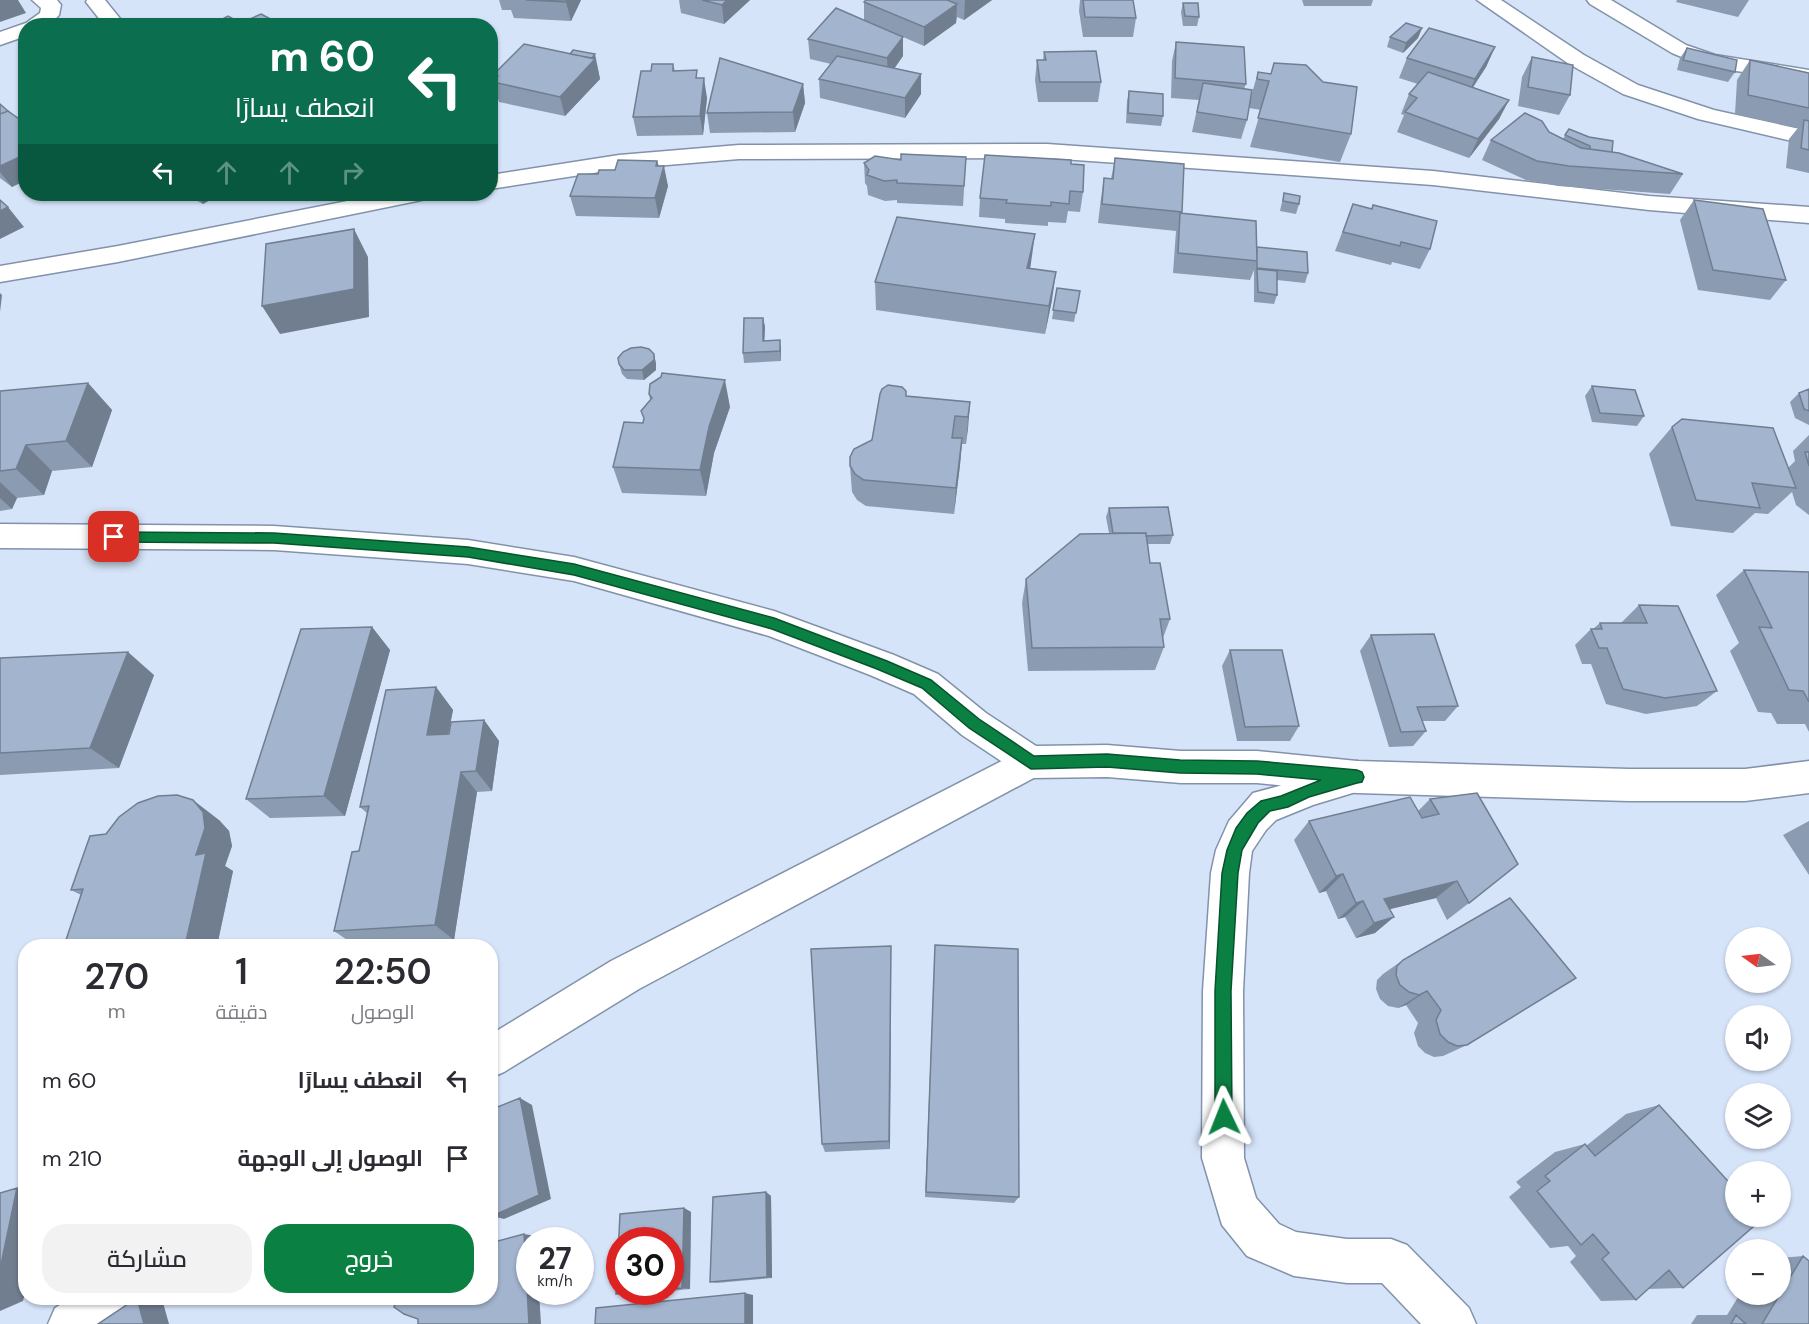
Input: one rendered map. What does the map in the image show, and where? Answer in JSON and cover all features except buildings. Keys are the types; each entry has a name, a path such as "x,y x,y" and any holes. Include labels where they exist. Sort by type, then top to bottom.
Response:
{"street":[{"path":"42,0 51,5 52,10 46,18"},
{"path":"1487,0 1520,18 1589,68 1647,96 1699,112 1809,138"},
{"path":"1596,0 1670,44 1711,61 1809,76"},
{"path":"96,2 109,18"},
{"path":"0,39 18,32"},
{"path":"498,181 619,162 739,152 1047,151 1433,178 1649,203 1809,215"},
{"path":"0,274 117,254 382,201"},
{"path":"0,536 274,538 468,552 574,569 774,624 882,665 926,684 974,724 1031,762"},
{"path":"498,1053 625,975 1031,762 1107,760 1180,767 1257,767 1357,777 1629,785 1744,785 1809,777"},
{"path":"1357,777 1306,791 1283,802 1266,805 1242,833 1234,850 1230,873 1223,991 1223,1158 1237,1210 1263,1240 1294,1254 1347,1262 1391,1261 1454,1324"},
{"path":"71,1324 101,1305"}],"route":[{"path":"114,537 274,538 468,552 574,569 642,590 774,624 882,665 926,684 974,724 1031,762 1107,760 1180,767 1257,767 1357,777 1306,791 1283,802 1266,805 1242,833 1234,850 1230,873 1223,991 1224,1117"}]}
